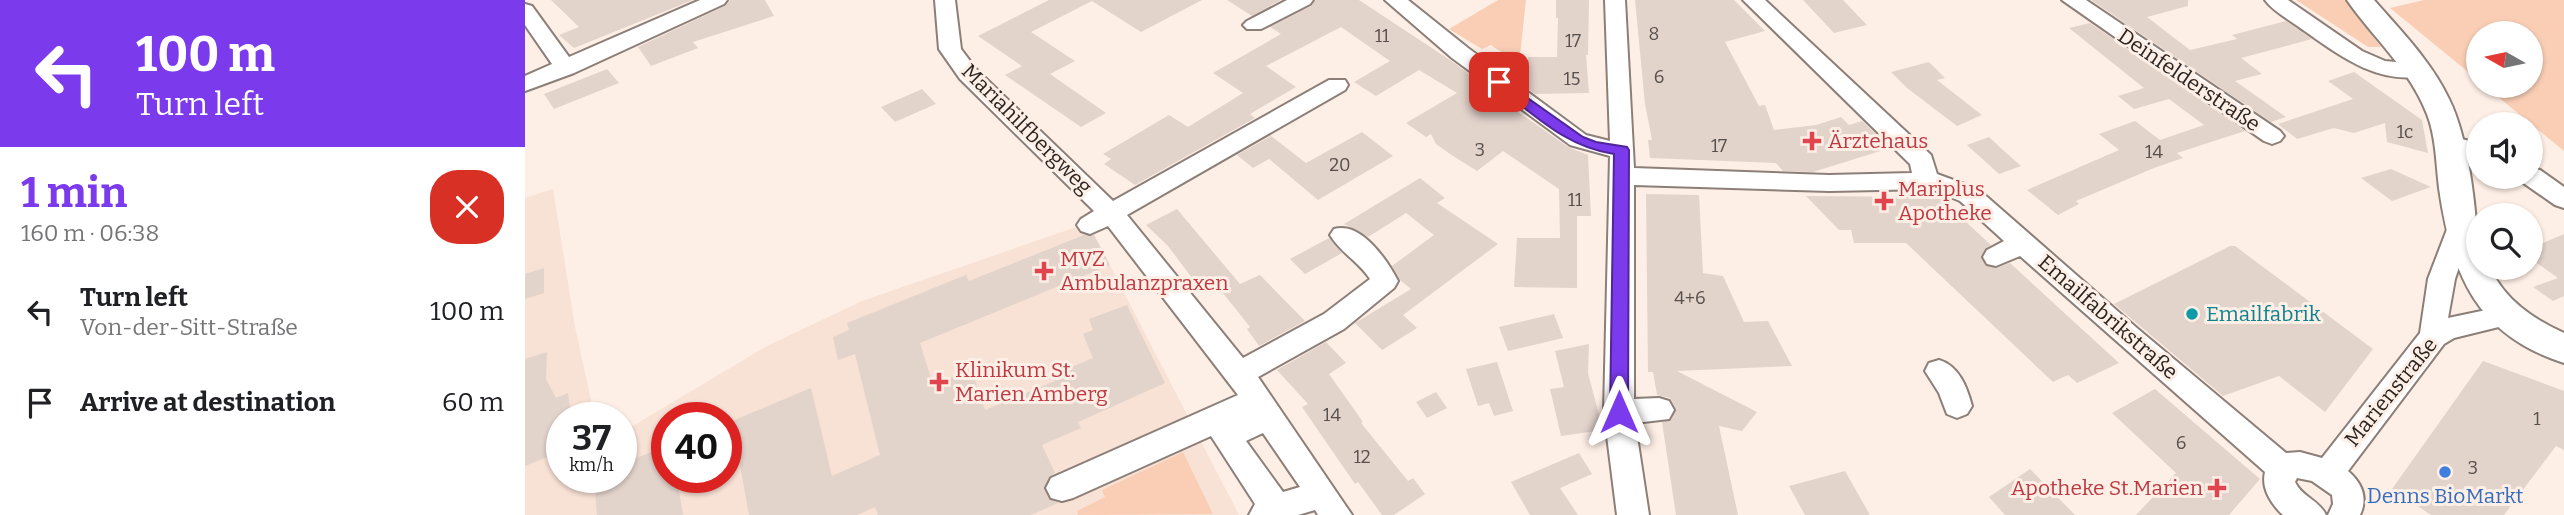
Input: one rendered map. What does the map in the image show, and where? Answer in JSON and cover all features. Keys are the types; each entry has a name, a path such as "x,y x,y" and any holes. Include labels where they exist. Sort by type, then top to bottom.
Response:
{"main road":[{"path":"2360,0 2419,70 2441,113 2449,144 2461,225 2481,287 2505,316 2564,349"}],"street":[{"path":"525,84 717,0"},
{"name":"Mariahilfbergweg","path":"946,0 950,49 968,74 1239,373 1329,504"},
{"path":"1254,25 1303,0"},
{"name":"Emailfabrikstraße","path":"1395,0 1460,53 1578,140 1622,163 1829,183 1934,181 1969,195 2127,337 2283,469"},
{"path":"1615,0 1622,163 1619,412 1633,515"},
{"path":"1753,0 1922,161 1926,181"},
{"name":"Deinfelderstraße","path":"2072,0 2272,136"},
{"path":"2275,0 2354,56 2381,67 2419,70"},
{"path":"525,10 566,68"},
{"path":"1100,219 1337,85"},
{"path":"2449,144 2466,148"},
{"path":"2543,184 2564,199"},
{"path":"2434,336 2433,314 2449,253 2461,225"},
{"path":"1239,373 1305,341 1359,305 1385,281 1373,261 1343,235"},
{"path":"1996,257 2023,243"},
{"name":"Marienstraße","path":"2328,473 2434,336 2447,329 2505,316"},
{"path":"1939,371 1953,389 1957,406"},
{"path":"1062,488 1201,427 1263,408"},
{"path":"1263,408 1226,436 1271,512 1329,504"},
{"path":"1619,412 1660,410"},
{"path":"2300,513 2282,492 2279,483 2283,469 2290,465 2308,465 2328,473 2346,491 2349,509 2344,515"}],"shaded area":[{"path":"1498,0 1526,0 1519,64 1491,45 1482,49 1449,29"},
{"path":"2296,0 2345,0 2381,47 2368,47"},
{"path":"2424,0 2564,0 2564,151 2543,134 2543,112 2517,112 2500,98 2543,98 2543,21 2466,21 2466,70 2390,8"},
{"name":"Klinikum St. Marien Amberg","path":"553,189 575,327 591,402 546,402 546,493 637,493 637,423 651,415 651,493 742,493 742,402 673,402 767,346 862,301 1088,223 1239,515 525,515 525,198"},
{"path":"1183,452 1213,514 1078,515 1077,511 1105,497 1102,490"}],"building":[{"path":"551,0 693,0 574,48 559,35 579,27"},
{"path":"730,0 765,0 774,16 693,42 698,48 651,66 638,47 725,6"},
{"path":"1049,0 1202,0 1141,32 1092,1 1031,32 1075,61 1050,74 1106,113 1081,127 1005,75 1022,66 978,36"},
{"path":"1227,0 1281,0 1252,16"},
{"path":"1316,0 1359,0 1450,60 1568,147 1588,155 1591,216 1577,216 1577,288 1514,287 1517,238 1560,238 1559,189 1503,151 1477,171 1436,144 1431,134 1426,137 1406,123 1457,93 1419,70 1376,96 1354,82 1390,61 1341,27 1266,66 1296,87 1250,114 1255,118 1135,185 1104,164 1111,159 1103,154 1169,115 1188,127 1243,93 1213,73 1281,34 1270,27 1311,6"},
{"path":"1556,0 1589,0 1586,55 1589,93 1535,94 1527,88 1528,57 1557,57"},
{"path":"1635,0 1734,0 1765,31 1725,42 1759,106 1765,105 1774,130 1816,125 1841,117 1849,125 1862,121 1890,148 1813,172 1783,171 1776,163 1650,158 1648,140 1652,140 1645,104"},
{"path":"1803,0 1843,0 1867,25 1834,33"},
{"path":"2091,0 2188,0 2188,6 2147,17 2190,50 2237,39 2232,35 2286,21 2312,39 2241,58 2262,74 2235,81 2286,117 2271,122"},
{"path":"2090,23 2245,131 2177,153 2183,158 2076,201 2079,204 2058,215 2027,190 2119,150 2099,134 2135,121 2160,140 2204,125 2169,99 2134,109 2118,96 2144,88 2069,28"},
{"path":"1929,62 1945,78 1937,80 1982,115 1957,126 1907,88 1891,72"},
{"path":"607,69 619,83 554,109 544,94"},
{"path":"2354,72 2422,120 2428,153 2387,142 2385,123 2354,133 2334,128 2297,139 2278,124 2353,99 2328,81"},
{"path":"922,89 936,104 895,122 881,107"},
{"path":"1362,132 1393,156 1318,200 1269,159 1253,168 1237,155 1271,136 1306,163"},
{"path":"1989,137 2021,166 1999,174 1967,145"},
{"path":"2391,169 2431,187 2392,201 2361,178"},
{"path":"1420,178 1445,198 1437,203 1498,244 1403,315 1417,328 1382,350 1355,323 1411,289 1400,280 1392,266 1434,235 1406,213 1368,237 1344,224"},
{"path":"1646,194 1699,195 1703,273 1723,276 1744,322 1768,321 1792,366 1677,371 1757,412 1742,431 1719,426 1738,515 1676,515 1662,422 1671,420 1676,409 1670,398 1657,395 1653,372 1648,372"},
{"path":"1806,196 1939,197 1991,245 1981,256 1985,265 1997,268 2010,263 2119,363 2077,383 2068,375 2053,382 1906,243 1854,243 1851,230 1839,230"},
{"path":"1177,209 1240,284 1260,275 1305,321 1259,346 1247,329 1250,327 1215,283 1201,290 1168,246 1146,225"},
{"path":"2564,234 2564,296 2553,301 2533,287 2558,278 2543,267 2543,243"},
{"path":"1084,235 1094,235 1110,265 920,343 933,385 971,369 985,410 1055,381 1053,375 1093,358 1083,334 1093,330 1089,319 1127,305 1165,383 1078,422 1081,428 1042,445 1055,473 1049,477 1044,489 1049,499 1058,503 1031,515 878,515 875,507 857,515 749,515 742,476 742,417 811,388 832,476 880,455 855,354 838,360 833,337 849,330 847,323 966,275 969,281"},
{"path":"1329,238 1342,253 1305,274 1290,259"},
{"path":"2230,246 2235,246 2373,349 2325,412 2279,376 2223,396 2114,304"},
{"path":"544,268 544,293 525,299 525,274"},
{"path":"1554,314 1563,338 1508,351 1499,327"},
{"path":"1326,342 1346,363 1329,374 1363,422 1361,423 1408,481 1413,478 1425,494 1394,515 1382,515 1358,482 1355,484 1302,407 1308,404 1277,370"},
{"path":"1589,344 1588,373 1603,430 1561,436 1550,389 1564,387 1555,351"},
{"path":"547,352 546,379 556,398 568,393 569,402 546,402 546,457 525,466 525,359"},
{"path":"2483,361 2564,391 2564,450 2556,446 2504,515 2431,515 2392,489"},
{"path":"1497,362 1513,411 1494,416 1489,403 1478,406 1466,369"},
{"path":"2155,389 2260,479 2229,515 2136,515 2176,473 2112,413"},
{"path":"1436,392 1447,408 1427,418 1416,402"},
{"path":"651,452 651,493 679,493 683,515 597,515 595,493 637,493 637,458"},
{"path":"1579,453 1592,474 1560,488 1578,515 1530,515 1511,482"},
{"path":"2030,469 2075,515 2005,515 1989,497"},
{"path":"1845,471 1870,515 1805,515 1789,486"}],"place":[{"name":"Ärztehaus","path":"1812,141"},
{"name":"Mariplus Apotheke","path":"1884,201"},
{"name":"MVZ Ambulanzpraxen","path":"1044,271"},
{"name":"Emailfabrik","path":"2192,314"},
{"name":"Klinikum St. Marien Amberg","path":"939,382"},
{"name":"Denns BioMarkt","path":"2445,472"},
{"name":"Apotheke St.Marien","path":"2217,488"}],"route":[{"path":"1499,82 1578,140 1593,146 1622,150 1619,412"}]}
